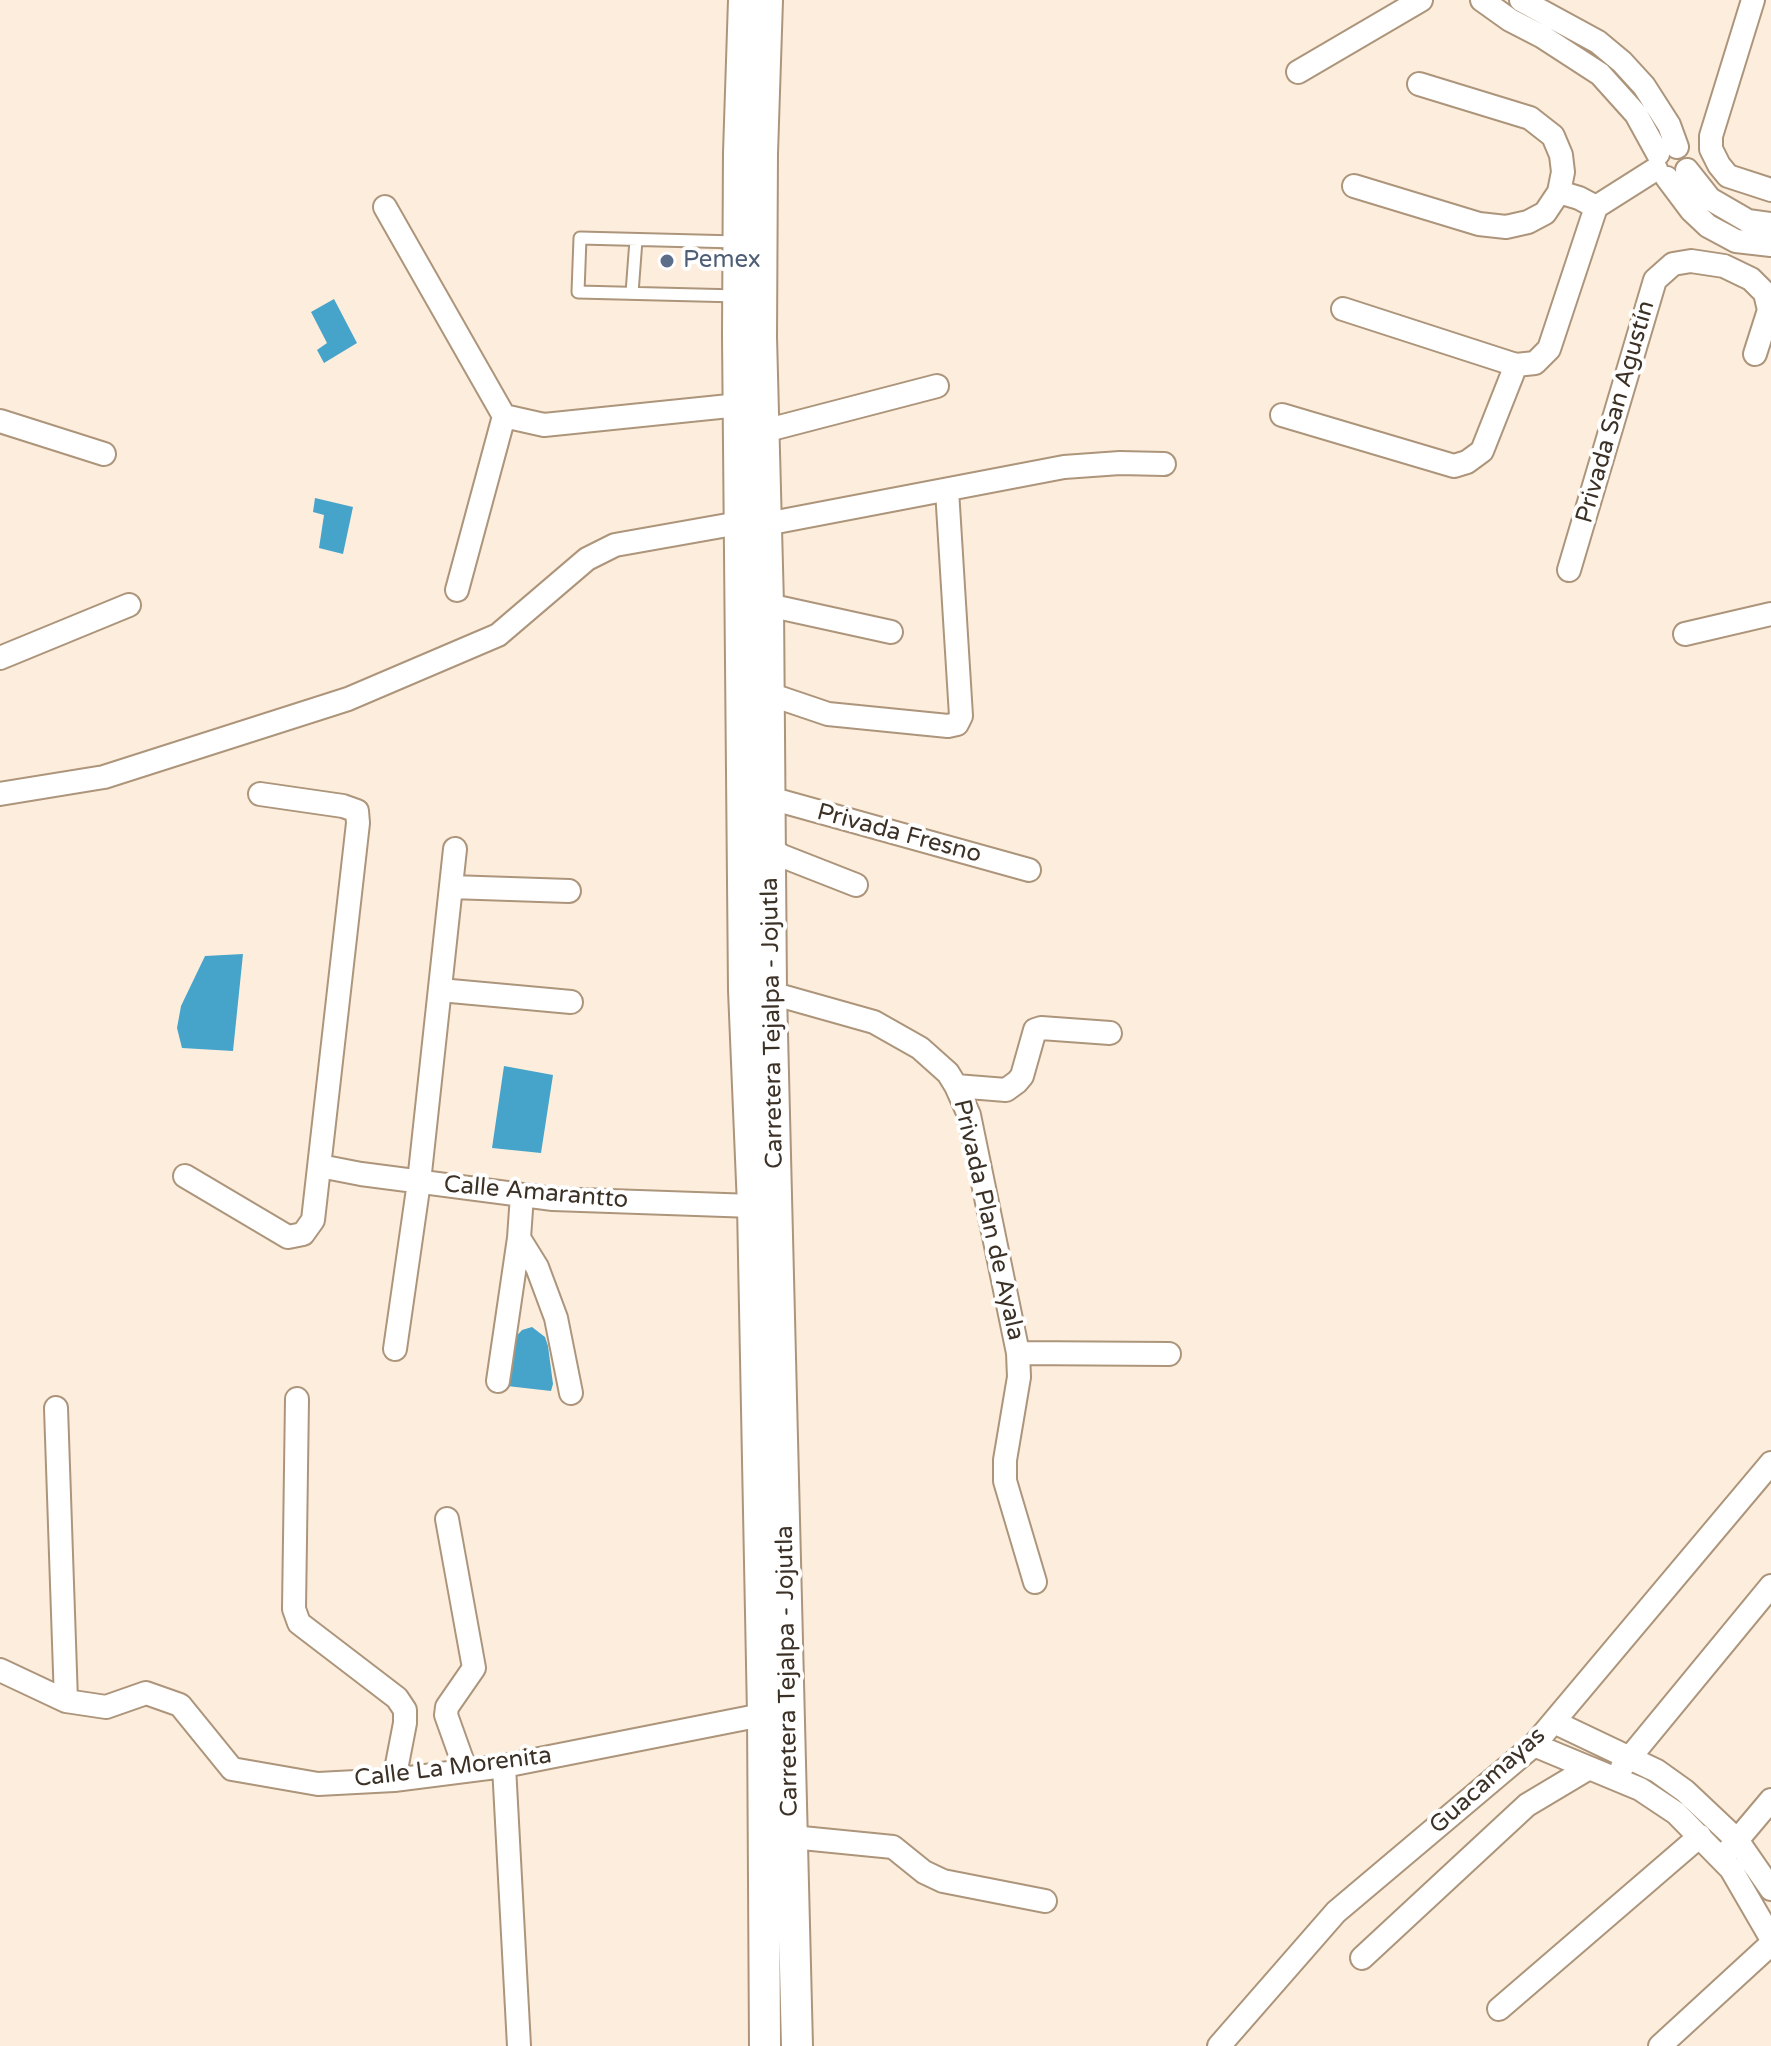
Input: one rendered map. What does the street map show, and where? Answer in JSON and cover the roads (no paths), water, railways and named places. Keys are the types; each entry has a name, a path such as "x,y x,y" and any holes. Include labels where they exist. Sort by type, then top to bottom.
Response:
{"main road":[{"name":"Carretera Tejalpa - Jojutla","path":"744,0 738,242 739,405 753,523 768,605 769,694 763,825 744,990 776,1712 792,1837 797,2046"},
{"name":"Carretera Tejalpa - Jojutla","path":"765,2046 776,1712 771,993 753,523 764,431 762,153 767,0"}],"street":[{"path":"1298,72 1421,0"},
{"path":"1482,0 1600,74 1636,114 1669,163 1699,218 1708,226 1736,241 1771,245"},
{"path":"1521,0 1598,42 1644,86 1669,125 1669,163 1710,199 1748,221 1771,224"},
{"path":"1724,266 1766,190 1728,176 1711,149 1711,136 1753,0"},
{"path":"1354,186 1479,224 1506,227 1528,222 1545,213 1559,192 1563,172 1561,155 1553,136 1530,118 1419,84"},
{"path":"1343,309 1516,365 1535,363 1549,349 1596,207 1669,163"},
{"path":"1559,192 1596,207"},
{"path":"385,207 504,416 457,590"},
{"name":"Privada San Agustín","path":"1569,570 1655,280 1673,264 1691,261 1724,266 1751,279 1765,293 1769,310 1755,354"},
{"path":"1282,415 1454,466 1467,462 1482,451 1516,365"},
{"path":"764,431 937,386"},
{"path":"504,416 544,425 739,405"},
{"path":"0,421 104,454"},
{"path":"0,794 104,777 348,699 498,635 587,559 615,545 947,490 1064,467 1164,464"},
{"path":"769,694 828,714 948,726 957,724 961,716 947,490"},
{"path":"0,658 129,605"},
{"path":"768,605 891,632"},
{"path":"1685,634 1771,614"},
{"path":"185,1176 288,1237 303,1234 313,1220 357,811 343,806 260,794"},
{"path":"763,825 782,856 856,885"},
{"name":"Privada Fresno","path":"763,825 1029,870"},
{"path":"395,1349 419,1182 455,849"},
{"path":"451,887 569,891"},
{"path":"440,990 571,1002"},
{"name":"Privada Plan de Ayala","path":"771,993 874,1022 920,1048 948,1073 969,1115 1018,1353 1019,1377 1005,1460 1005,1481 1035,1582"},
{"name":"Privada Plan de Ayala","path":"956,1086 1006,1090 1022,1076 1035,1030 1110,1033"},
{"name":"Calle Amarantto","path":"320,1166 553,1199 753,1206"},
{"path":"498,1381 519,1238 522,1195"},
{"path":"519,1238 537,1267 556,1318 571,1393"},
{"name":"Privada Plan de Ayala","path":"1018,1353 1169,1354"},
{"path":"297,1399 294,1609 299,1623 397,1698 405,1710 394,1780"},
{"path":"0,1670 66,1701 56,1408"},
{"name":"Guacamayas","path":"1219,2046 1336,1912 1534,1745 1771,1463"},
{"path":"447,1519 474,1668 447,1707 446,1715 466,1771"},
{"path":"1613,1776 1771,1586"},
{"name":"Calle La Morenita","path":"66,1701 106,1707 146,1693 180,1705 232,1769 318,1784 394,1780 504,1766 776,1712"},
{"path":"1554,1722 1631,1757 1685,1791 1737,1840 1771,1889"},
{"path":"1534,1745 1613,1776 1640,1789 1676,1813 1731,1869 1771,1941 1660,2046"},
{"path":"504,1766 519,2046"},
{"path":"1362,1958 1527,1805 1589,1768"},
{"path":"1721,1859 1771,1800"},
{"path":"1499,2009 1700,1836"},
{"path":"792,1837 893,1847 924,1872 943,1881 1045,1901"}],"lane":[{"path":"738,242 580,238 578,292 738,296"},
{"path":"632,293 636,240"}],"water":[{"path":"334,299 357,343 324,363 317,350 327,343 311,312"},
{"path":"315,498 353,507 343,554 319,548 324,515 313,512"},
{"path":"243,954 233,1051 182,1048 177,1028 181,1006 205,956"},
{"path":"504,1066 553,1075 541,1153 492,1148"},
{"path":"532,1327 545,1337 548,1346 553,1384 551,1391 507,1386 507,1374 514,1360 512,1341 522,1330"}],"place":[{"name":"Pemex","path":"667,261"}]}
